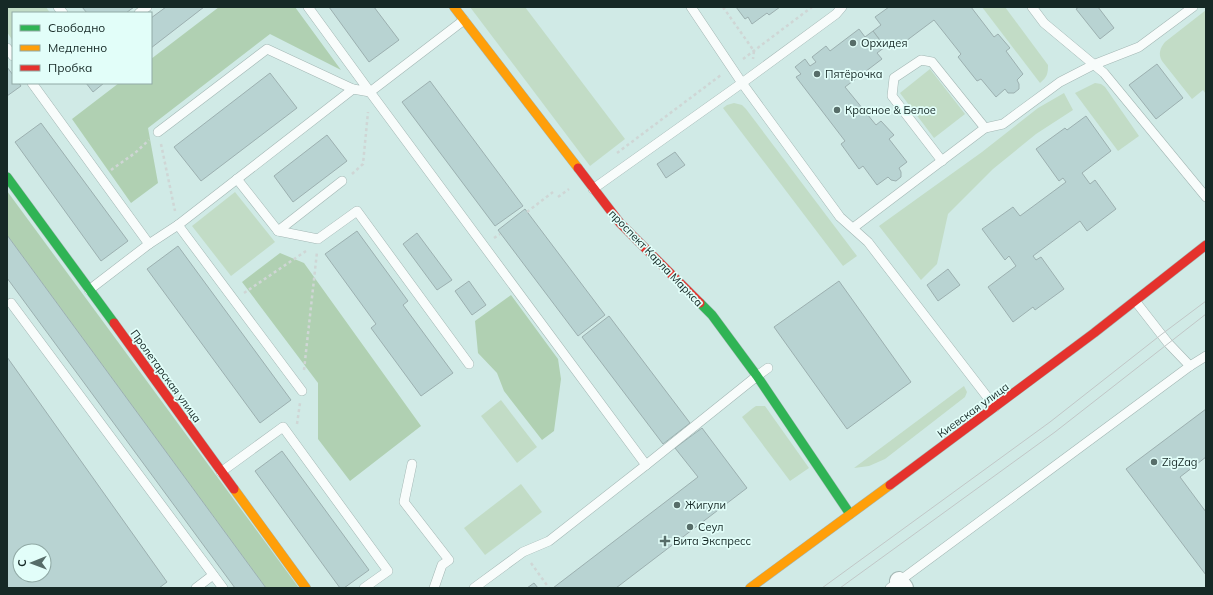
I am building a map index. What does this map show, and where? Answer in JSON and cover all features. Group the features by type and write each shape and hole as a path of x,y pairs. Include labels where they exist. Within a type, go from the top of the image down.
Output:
{"street":[{"name":"проспект Карла Маркса","path":"454,7 620,223 712,315 757,376 850,514"},
{"name":"Пролетарская улица","path":"7,177 306,588"},
{"name":"Киевская улица","path":"750,588 996,409 1136,302 1206,245"}],"lane":[{"path":"308,7 646,465"},
{"path":"691,7 742,83 840,216 868,242 996,409"},
{"path":"593,189 742,83 836,14 842,7"},
{"path":"1032,7 1044,23 1104,73 1206,197"},
{"path":"853,228 985,128 1003,124 1060,82 1093,65 1139,47 1193,7"},
{"path":"158,132 267,49 353,89 370,92 464,20"},
{"path":"942,161 892,96 894,78 920,60 932,62 985,128"},
{"path":"33,84 149,244"},
{"path":"89,290 149,244 178,225 353,89"},
{"path":"237,179 278,231 318,241 357,212 468,364"},
{"path":"278,231 342,181"},
{"path":"178,225 302,391"},
{"path":"1136,302 1168,343 1190,366"},
{"path":"11,303 223,588"},
{"path":"897,586 1190,366 1206,356"},
{"path":"474,588 523,552 548,541 768,368"},
{"path":"221,472 283,427 388,571 364,588"},
{"path":"412,464 404,502 449,560 442,566 434,588"},
{"path":"196,588 213,575"}],"path":[{"path":"723,7 754,51"},
{"path":"616,154 812,7"},
{"path":"342,181 363,164 370,92"},
{"path":"100,177 135,153 158,132"},
{"path":"158,132 178,225"},
{"path":"558,197 585,177"},
{"path":"527,212 554,192"},
{"path":"234,300 318,241"},
{"path":"294,442 302,391 318,241"},
{"path":"523,552 550,588"}],"green space":[{"path":"7,7 46,7 49,12 12,12 12,40 7,32"},
{"path":"219,7 295,7 341,70 270,34 148,128 158,183 131,203 72,119 118,84 152,84 152,58"},
{"path":"470,7 525,7 625,139 590,166"},
{"path":"982,7 1005,7 1048,65 1047,75 1040,83"},
{"path":"1206,10 1206,94 1203,90 1192,99 1162,61 1160,51 1165,42"},
{"path":"930,69 965,114 934,138 900,93"},
{"path":"1095,83 1101,84 1105,87 1139,136 1118,151 1075,93"},
{"path":"1064,93 1073,110 1036,134 993,169 948,214 937,264 921,280 879,226 982,152 1038,108"},
{"path":"734,103 742,105 746,109 857,256 843,266 723,108"},
{"path":"7,191 299,588 266,588 7,235"},
{"path":"235,192 275,242 231,276 192,226"},
{"path":"280,253 304,263 421,426 350,481 318,439 318,383 242,282"},
{"path":"511,295 558,359 561,379 554,431 542,440 504,391 497,373 478,353 475,321"},
{"path":"964,386 967,392 965,397 885,459 869,466 854,468"},
{"path":"501,400 537,447 517,463 481,416"},
{"path":"756,406 765,406 809,468 790,481 742,417"},
{"path":"521,484 542,512 485,555 464,528"}],"building":[{"path":"82,7 134,7 127,12 86,12"},
{"path":"166,7 204,7 152,47 152,17"},
{"path":"329,7 374,7 399,40 369,62"},
{"path":"736,7 780,7 769,15 767,13 752,24 748,17 745,19"},
{"path":"889,7 971,7 994,37 998,34 1010,48 1006,51 1023,74 1017,80 1019,89 1014,93 1008,93 1005,89 996,97 981,79 977,81 958,57 961,54 934,20 898,47 893,41 885,47 873,31 881,25 875,17"},
{"path":"1079,7 1098,7 1114,28 1100,39 1076,9"},
{"path":"859,29 865,37 873,31 885,47 877,53 882,59 845,87 876,125 881,121 894,135 889,139 907,162 899,168 901,177 896,181 891,180 888,177 877,185 863,166 859,169 841,144 845,141 796,77 801,74 795,67 805,59 810,66 816,62 812,57 826,46 830,51"},
{"path":"1157,64 1183,98 1156,119 1129,85"},
{"path":"7,67 12,74 12,84 20,84 21,86 7,96"},
{"path":"270,73 297,108 201,181 174,147"},
{"path":"430,81 523,206 495,226 402,102"},
{"path":"87,84 103,84 93,92"},
{"path":"1086,116 1111,151 1082,173 1090,184 1095,180 1116,209 1087,231 1080,221 1033,256 1036,260 1041,257 1064,289 1035,310 1033,307 1013,322 988,287 1016,266 1009,256 1005,260 982,229 1013,207 1020,216 1066,182 1063,178 1059,181 1036,149 1065,128 1067,130"},
{"path":"41,123 128,241 101,261 15,142"},
{"path":"327,135 347,161 293,202 274,176"},
{"path":"675,152 685,165 666,178 657,164"},
{"path":"525,209 605,315 578,336 498,230"},
{"path":"357,231 408,301 403,305 453,373 421,396 371,328 376,324 325,254"},
{"path":"417,233 452,280 437,290 403,244"},
{"path":"7,235 266,588 235,588 7,278"},
{"path":"178,246 291,400 260,423 147,269"},
{"path":"948,269 960,285 938,301 927,285"},
{"path":"469,281 486,305 472,315 455,291"},
{"path":"839,281 911,382 847,429 774,327"},
{"path":"609,316 690,423 663,444 582,337"},
{"path":"7,357 167,582 159,588 7,588"},
{"path":"1206,409 1206,457 1180,477 1206,512 1206,575 1126,469"},
{"path":"702,428 747,488 616,588 553,588 698,477 675,448"},
{"path":"282,451 369,570 344,588 340,588 255,471"},
{"path":"534,583 538,588 527,588"}],"tram line":[{"path":"822,588 1050,422 1206,301"},
{"path":"840,588 1055,432 1206,314"}],"traffic: fast":[{"path":"7,177 114,323"},
{"path":"700,303 712,315 757,376 850,514"}],"traffic: slow":[{"path":"454,7 578,168"},
{"path":"750,588 890,485"},
{"path":"234,489 306,588"}],"traffic: jam":[{"path":"578,168 620,223 700,303"},
{"path":"890,485 1094,333 1206,245"},
{"path":"114,323 234,489"}],"place":[{"name":"Орхидея","path":"853,43"},
{"name":"Пятёрочка","path":"817,74"},
{"name":"Красное & Белое","path":"837,110"},
{"name":"ZigZag","path":"1154,462"},
{"name":"Жигули","path":"677,505"},
{"name":"Сеул","path":"690,527"},
{"name":"Вита Экспресс","path":"665,541"}]}
